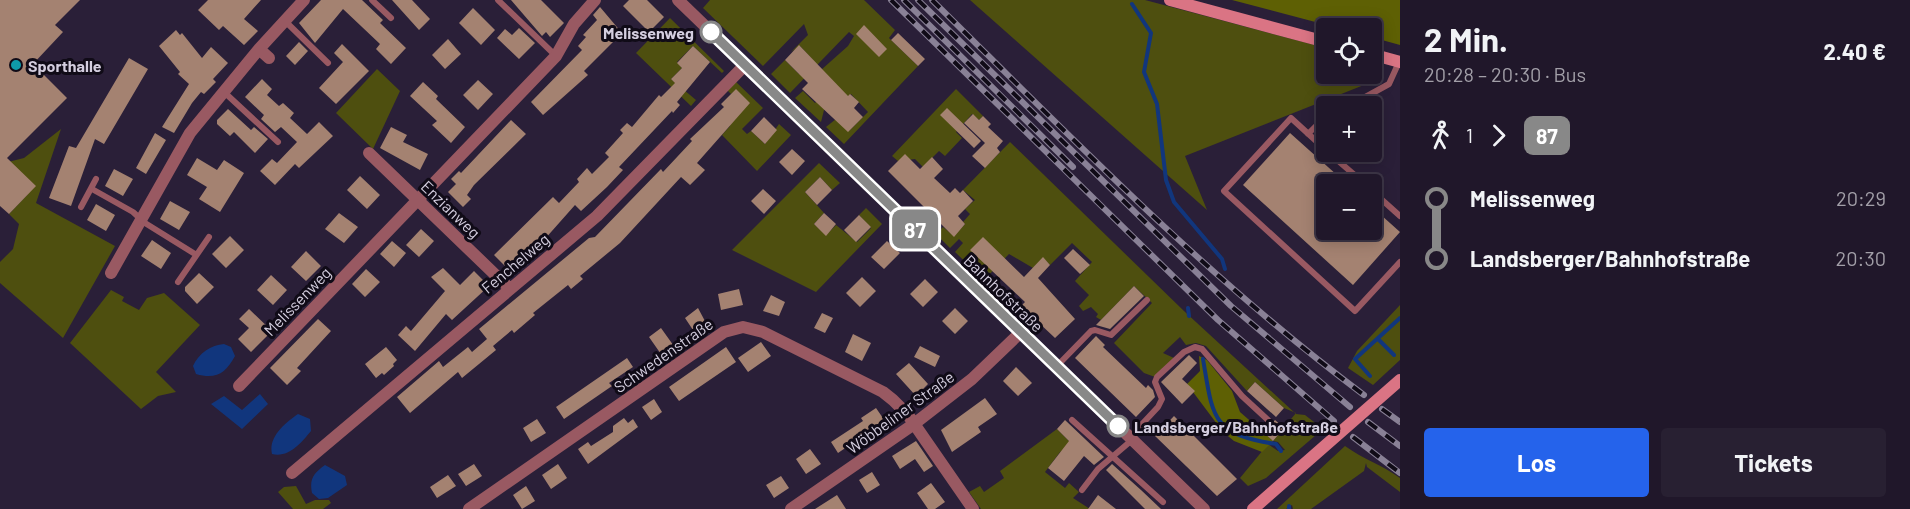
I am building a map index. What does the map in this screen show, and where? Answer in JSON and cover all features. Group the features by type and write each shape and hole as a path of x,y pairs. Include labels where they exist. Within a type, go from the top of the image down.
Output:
{"street":[{"name":"Melissenweg","path":"239,386 556,56 574,24 595,0"},
{"name":"Bahnhofstraße","path":"678,0 1204,509"},
{"path":"1170,0 1316,39"},
{"path":"111,273 190,133 299,2"},
{"path":"259,49 269,58"},
{"path":"1382,57 1400,62"},
{"name":"Fenchelweg","path":"292,473 597,216 745,65"},
{"name":"Enzianweg","path":"369,153 510,289"},
{"name":"Schwedenstraße","path":"469,509 733,328 754,328 883,392 908,415 973,509"},
{"name":"Wöbbeliner Straße","path":"791,509 914,424 972,379 1021,332"},
{"path":"1253,509 1400,380"}],"lane":[{"path":"372,0 391,18"},
{"path":"498,0 556,56"},
{"path":"284,21 328,63"},
{"path":"1367,96 1389,84 1400,62"},
{"path":"224,91 278,142"},
{"path":"1316,141 1291,118 1224,191 1355,311 1400,262"},
{"path":"1308,134 1316,126"},
{"path":"1340,162 1353,174"},
{"path":"81,207 96,179"},
{"path":"92,189 195,254"},
{"path":"1382,200 1400,216"},
{"path":"178,282 195,254 209,237"},
{"path":"1056,366 1091,332 1095,330 1111,335 1147,300"},
{"path":"1082,490 1098,469 1112,458 1158,407 1162,399 1155,382 1157,377 1184,352 1195,346 1202,349 1242,396 1268,420"},
{"path":"1072,420 1163,502"}],"shaded area":[{"path":"710,0 864,0 895,30 889,38 918,66 844,144 826,127 836,119 849,131 868,112 851,94 843,100 837,95 824,110 821,122 795,98 803,91 815,103 834,84 821,70 848,46 854,36 849,32 790,93 771,74 785,60 799,74 813,60 800,46 791,52 808,35 804,24 763,66 703,8"},
{"path":"970,0 1145,0 1316,45 1316,84 1366,84 1336,96 1316,96 1316,104 1185,156 1207,210"},
{"path":"1232,0 1400,0 1400,45 1382,40 1382,18 1316,18 1316,22"},
{"path":"670,18 724,71 722,73 693,46 677,62 682,68 671,79 696,100 691,106 636,53"},
{"path":"377,69 400,91 373,149 336,113"},
{"path":"735,81 763,108 742,129 747,134 751,131 765,144 779,124 791,135 757,171 722,135 730,126 736,90 731,94 727,90"},
{"path":"956,89 983,116 979,120 972,114 956,132 962,138 945,156 939,151 923,167 915,159 898,161 892,156"},
{"path":"61,129 36,203 115,246 63,338 0,283 0,262 13,249 19,224 9,214 28,194 0,164 24,158"},
{"path":"1010,142 1184,311 1294,412 1284,408 1255,382 1247,391 1206,346 1196,343 1186,345 1180,337 1163,353 1174,358 1155,377 1144,373 1114,343 1152,303 1134,286 1101,320 1096,317 1098,314 1091,307 1083,311 1079,306 1089,295 1075,281 1092,262 1072,243 1050,265 1043,258 1033,268 1009,254 984,280 955,252 963,243 959,239 950,248 936,234 943,227 954,236 965,224 963,222 970,214 965,209 975,200 963,190"},
{"path":"819,163 840,183 832,190 820,177 805,192 824,213 814,224 826,235 836,225 857,242 871,228 859,215 866,208 882,224 816,292 732,250"},
{"path":"111,290 124,297 122,301 139,310 147,298 164,293 200,325 156,372 176,392 158,396 141,409 70,343"},
{"path":"1400,305 1400,360 1373,385 1348,368 1357,351"},
{"path":"1199,356 1207,360 1232,391 1240,412 1273,441 1262,452 1234,441 1223,432 1187,384 1200,371"},
{"path":"1296,414 1305,415 1323,429 1266,478 1248,486 1240,478 1268,444 1278,451 1285,450 1278,442 1273,441"},
{"path":"1057,429 1076,448 1060,452 1045,472 1065,488 1069,483 1079,492 1073,498 1090,509 981,509 969,492 980,486 984,492 1004,478 1000,471"},
{"path":"1345,446 1400,478 1400,492 1367,467 1366,463 1364,471 1311,509 1293,509 1292,505 1286,509 1277,509"},
{"path":"296,486 306,504 315,500 329,500 331,503 323,509 293,509 278,492 284,487"}],"water":[{"path":"224,344 231,347 235,356 228,367 220,374 203,376 196,374 193,366 199,357 210,348"},
{"path":"260,394 268,404 242,429 211,404 224,396 242,410"},
{"path":"298,414 310,419 311,431 299,445 289,452 272,454 271,448 275,436"},
{"path":"325,465 345,476 347,485 328,498 319,499 312,493 311,484 315,474"}],"building":[{"path":"0,0 80,0 55,25 63,32 33,64 67,98 7,158 36,186 9,214 0,206"},
{"path":"208,0 261,0 244,19 258,31 244,45 223,26 219,30 198,10"},
{"path":"321,0 362,0 383,20 380,23 406,48 391,64 376,49 380,44 343,9 315,43 299,23"},
{"path":"392,0 412,0 430,19 419,30"},
{"path":"511,0 541,0 564,23 550,37 546,32 542,36"},
{"path":"629,0 647,0 664,17 649,32 623,6"},
{"path":"600,7 622,33 584,71 588,75 543,115 531,102 582,50 578,46 586,37 583,35 597,20 593,15"},
{"path":"473,8 495,30 481,45 459,23"},
{"path":"864,25 887,49 879,57 856,34"},
{"path":"519,28 535,43 519,59 497,38 505,29 512,35"},
{"path":"176,30 180,35 182,33 202,58 211,47 228,63 213,79 216,82 204,94 201,92 192,103 174,133 162,127 189,84 178,74 180,72 159,46"},
{"path":"898,33 925,59 918,66 891,40"},
{"path":"448,39 461,54 445,69 432,55"},
{"path":"299,42 308,51 295,65 286,56"},
{"path":"342,44 369,71 336,104 319,88 343,62 334,53"},
{"path":"799,45 848,96 850,94 859,102 854,108 863,117 848,132 802,89 808,83 785,60"},
{"path":"693,46 710,62 677,102 680,105 619,167 623,170 607,187 581,211 575,205 536,249 533,246 509,270 494,255 553,197 559,203 579,182 577,179 587,168 592,174 609,157 605,153 623,133 620,130 627,123 632,127 659,95 661,97 675,83 671,79 682,68 677,63"},
{"path":"129,58 148,69 104,144 95,139 71,206 49,198 69,146 76,148"},
{"path":"262,79 272,89 267,95 279,106 283,103 294,113 290,118 307,134 319,122 333,136 299,168 295,164 275,185 260,171 272,159 277,163 297,142 281,127 275,132 261,119 264,115 245,97"},
{"path":"478,80 493,94 478,110 463,95"},
{"path":"423,82 438,96 436,99 465,127 451,143 432,125 437,121 410,96"},
{"path":"736,89 750,103 697,163 705,170 690,185 681,177 620,243 580,276 583,279 571,289 568,285 533,313 535,315 514,333 512,330 493,346 496,350 462,378 458,372 410,413 397,397 439,361 443,367 468,347 472,352 487,339 479,329 589,238 595,237 661,169 663,172 692,141 690,139 724,107 721,104"},
{"path":"947,108 981,141 974,148 940,115"},
{"path":"228,109 251,130 254,127 268,139 255,153 234,132 230,136 217,124 217,120"},
{"path":"973,114 979,120 983,116 991,124 988,127 1003,141 997,148 1000,152 985,168 972,156 985,143 964,123"},
{"path":"764,117 777,130 765,144 751,131"},
{"path":"511,120 526,134 474,185 467,195 471,199 463,207 448,192 456,184 451,179 459,171 461,173"},
{"path":"391,127 407,135 403,142 428,154 420,170 380,148"},
{"path":"155,133 166,140 146,174 136,168"},
{"path":"1290,133 1316,156 1316,162 1322,162 1336,174 1316,174 1316,240 1382,240 1382,216 1400,232 1353,285 1243,185"},
{"path":"792,149 805,161 792,175 779,162"},
{"path":"905,154 920,169 932,157 943,169 934,178 950,193 955,188 960,193 963,190 973,201 958,216 965,224 954,237 888,171"},
{"path":"197,158 217,170 224,160 244,173 220,212 199,199 207,187 187,175"},
{"path":"114,169 133,179 123,196 105,186"},
{"path":"360,176 380,195 367,209 347,190"},
{"path":"820,177 832,190 817,205 805,192"},
{"path":"763,189 776,201 764,214 751,201"},
{"path":"170,201 190,212 179,230 160,219"},
{"path":"96,204 115,215 106,231 87,220"},
{"path":"339,213 358,227 344,243 325,229"},
{"path":"824,213 836,224 826,236 814,224"},
{"path":"859,215 871,227 856,242 844,230"},
{"path":"421,229 434,241 419,257 406,245"},
{"path":"230,236 244,250 226,268 212,254"},
{"path":"983,237 1024,277 1043,257 1050,265 1038,278 1075,319 1055,338 1021,306 1025,302 970,250"},
{"path":"152,240 171,253 161,269 141,256"},
{"path":"392,241 406,253 394,267 380,254"},
{"path":"887,241 900,253 884,269 871,257"},
{"path":"1073,249 1090,265 1080,274 1064,258"},
{"path":"306,251 321,266 306,281 291,267"},
{"path":"443,268 460,285 474,271 489,286 452,320 446,314 415,351 398,335 406,326 411,331 445,291 431,277"},
{"path":"366,269 380,282 365,297 352,284"},
{"path":"199,273 214,287 197,304 185,291 185,287"},
{"path":"271,275 287,290 273,305 257,290"},
{"path":"862,277 876,291 860,307 846,293"},
{"path":"925,279 938,292 923,307 910,294"},
{"path":"1134,286 1144,296 1110,329 1096,325"},
{"path":"739,289 743,305 721,310 718,294"},
{"path":"771,295 785,302 779,316 763,311"},
{"path":"698,308 706,323 693,330 685,318"},
{"path":"955,308 968,321 955,334 942,321"},
{"path":"249,309 272,331 251,352 238,339 249,328 239,319"},
{"path":"822,313 833,318 825,333 814,328"},
{"path":"318,319 331,331 297,368 301,371 287,385 270,368"},
{"path":"661,328 676,349 663,357 649,337"},
{"path":"853,334 871,343 862,361 845,352"},
{"path":"1096,336 1105,345 1103,347 1146,388 1148,385 1153,390 1155,397 1136,417 1075,358"},
{"path":"761,342 771,356 748,372 738,358"},
{"path":"920,346 940,356 935,367 914,357"},
{"path":"386,347 397,360 384,375 382,373 376,378 365,364"},
{"path":"726,347 736,362 679,401 669,387"},
{"path":"1189,355 1197,363 1182,379 1195,391 1182,404 1161,382"},
{"path":"627,358 633,367 609,383 612,386 564,419 556,407"},
{"path":"909,363 928,384 916,396 896,374"},
{"path":"1016,367 1032,383 1018,396 1003,381"},
{"path":"1255,382 1284,408 1276,417 1247,391"},
{"path":"985,398 997,414 978,427 981,432 952,452 941,430"},
{"path":"654,399 662,412 651,420 642,407"},
{"path":"876,408 885,421 838,453 831,442 863,421 861,418"},
{"path":"1174,416 1237,479 1217,496 1155,436"},
{"path":"624,418 628,423 633,419 638,427 588,464 578,449 588,442 591,446 613,432 613,426"},
{"path":"537,419 546,433 531,442 523,428"},
{"path":"1065,420 1104,457 1094,465 1084,456 1064,481 1048,468 1069,441 1057,429"},
{"path":"1275,420 1284,428 1273,441 1264,433"},
{"path":"916,441 933,466 924,472 915,459 900,469 892,456"},
{"path":"810,449 821,464 806,474 796,459"},
{"path":"474,464 482,476 466,486 458,474"},
{"path":"558,464 567,478 551,489 542,475"},
{"path":"1112,464 1161,509 1145,509 1106,470"},
{"path":"872,472 880,485 867,493 859,480"},
{"path":"448,475 456,486 437,498 430,487"},
{"path":"781,476 789,488 774,498 766,485"},
{"path":"931,483 945,502 935,509 928,509 917,493"},
{"path":"526,486 535,501 522,509 513,495"},
{"path":"837,495 846,509 815,509"},
{"path":"1098,495 1116,509 1088,509"}],"waterway":[{"path":"1132,4 1151,33 1144,72 1157,104 1166,180 1174,202 1222,259 1225,269"},
{"path":"1188,308 1189,316"},
{"path":"1370,376 1355,359 1400,318"},
{"path":"1378,339 1394,355"},
{"path":"1203,359 1209,396 1219,420 1239,435 1276,444 1281,451"}],"railway":[{"path":"891,0 1218,320 1334,421"},
{"path":"904,0 1073,167"},
{"path":"918,0 1231,306 1350,407"},
{"path":"932,0 1088,154 1195,255 1306,350 1364,395"},
{"path":"1382,409 1400,422"},
{"path":"1368,422 1400,446"},
{"path":"1353,437 1400,473"}],"bus line":[{"name":"87","path":"711,32 1118,426"}],"place":[{"name":"Melissenweg","path":"711,32"},
{"name":"Sporthalle","path":"16,65"},
{"name":"Landsberger/Bahnhofstraße","path":"1118,426"}]}
